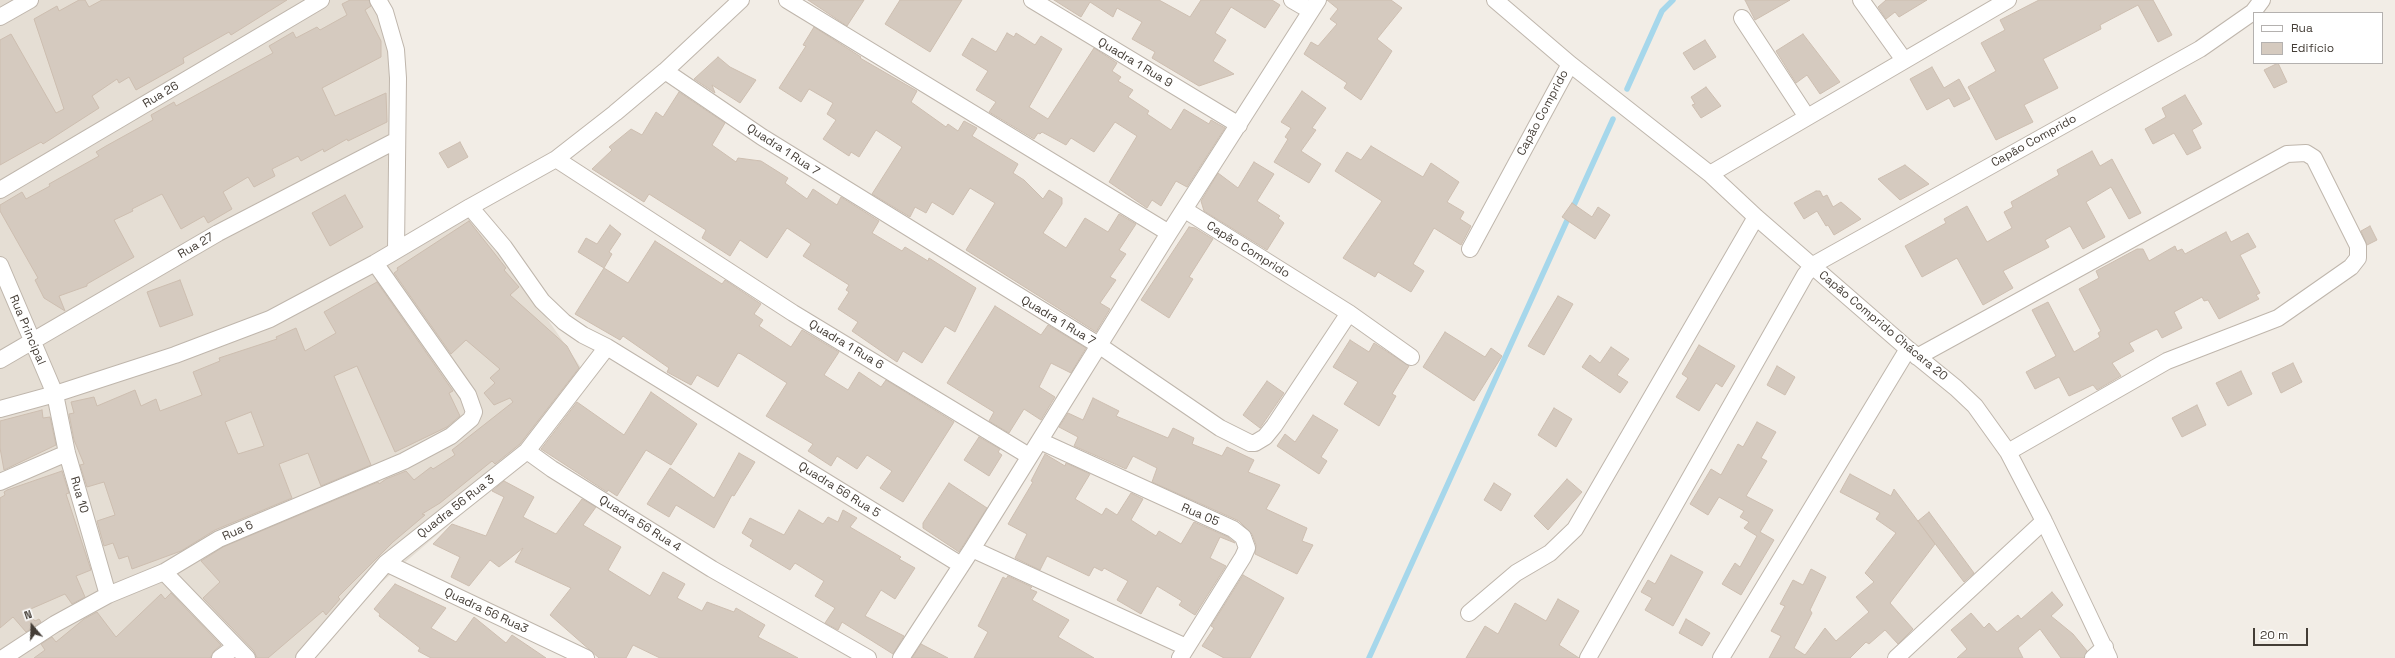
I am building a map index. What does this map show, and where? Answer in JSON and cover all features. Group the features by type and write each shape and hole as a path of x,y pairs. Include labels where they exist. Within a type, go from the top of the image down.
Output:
{"street":[{"path":"0,18 30,0"},
{"name":"Rua 26","path":"0,190 321,0"},
{"path":"378,0 385,12 396,50 396,250"},
{"path":"0,409 55,394 175,355 270,319 376,263 470,207 556,160 665,71 741,0"},
{"path":"787,0 1169,233 1315,6 1292,0"},
{"name":"Quadra 1 Rua 9","path":"1032,0 1239,126"},
{"name":"Capão Comprido","path":"1470,249 1570,64 1495,0"},
{"path":"1861,0 1904,60"},
{"path":"1710,174 2008,0"},
{"name":"Capão Comprido","path":"1813,266 2200,49 2257,6"},
{"path":"1742,18 1807,117"},
{"name":"Capão Comprido Chácara 20","path":"1570,64 1710,174 1756,217 1913,353 1956,388 1975,406 2008,452 2044,521 2107,653"},
{"name":"Quadra 1 Rua 7","path":"665,71 762,137 883,214 1100,346 1169,233"},
{"name":"Rua 27","path":"0,360 218,233 397,140"},
{"path":"1721,658 1913,353 2287,154 2306,153 2314,158 2358,246 2358,258 2351,267 2278,318 2167,361 2008,452"},
{"name":"Quadra 1 Rua 6","path":"556,160 793,313 1029,456"},
{"name":"Quadra 56 Rua 5","path":"470,207 504,247 542,302 583,335 607,347 961,565"},
{"name":"Capão Comprido","path":"1185,210 1349,313 1411,357"},
{"path":"1469,613 1512,577 1550,554 1575,529 1756,217"},
{"name":"Rua 6","path":"3,658 55,624 108,595 164,572 219,539 404,461 433,447 464,426 471,419 474,412 468,395 376,263"},
{"name":"Rua Principal","path":"0,265 55,394"},
{"path":"1588,658 1805,275 1813,266"},
{"path":"901,658 972,549 1029,456 1100,346 1220,428 1237,438 1255,443 1265,437 1274,426 1349,313"},
{"path":"528,451 607,347"},
{"name":"Rua 10","path":"55,394 67,453 108,595"},
{"name":"Rua 05","path":"1040,441 1233,529 1243,537 1246,545 1243,557 1183,652"},
{"name":"Quadra 56 Rua 3","path":"304,658 386,563 528,451"},
{"name":"Quadra 56 Rua 4","path":"528,451 558,473 712,570 868,658"},
{"path":"0,482 67,453"},
{"path":"1896,658 2044,521"},
{"path":"972,549 1183,652"},
{"name":"Quadra 56 Rua3","path":"386,563 586,658"},
{"path":"164,572 247,658"},
{"path":"220,658 235,647"},
{"path":"2092,658 2107,653"}],"shaded area":[{"path":"0,0 378,0 392,31 396,250 470,207 591,382 527,458 362,599 304,658 0,658"}],"building":[{"path":"79,0 85,0 89,7 102,0 287,0 231,35 229,32 183,58 184,63 136,90 129,77 119,83 117,79 92,96 99,108 43,144 41,142 0,165 0,40 11,34 56,113 64,109 34,19 57,6 59,11"},
{"path":"350,0 369,0 371,6 365,10 381,41 381,57 322,88 335,116 386,93 387,122 348,141 347,139 324,152 323,149 301,161 298,156 272,169 275,176 254,187 248,177 223,192 232,209 208,223 204,216 181,229 162,194 132,209 133,211 114,220 134,257 87,284 87,286 59,296 65,311 44,298 35,280 38,278 0,211 0,205 22,192 26,199 50,186 49,184 99,156 96,152 153,120 151,115 174,102 176,106 273,53 269,46 293,32 296,38 317,27 320,30 347,15 342,4"},
{"path":"808,0 864,0 847,26"},
{"path":"900,0 962,0 930,52 885,24"},
{"path":"1054,0 1159,0 1190,17 1201,0 1272,0 1280,5 1265,28 1231,7 1215,33 1226,40 1213,61 1234,74 1199,86 1152,58 1155,52 1132,39 1142,22 1117,8 1113,17 1090,2 1081,17"},
{"path":"1327,0 1391,0 1402,8 1377,39 1392,51 1361,100 1344,88 1347,83 1304,54 1311,42 1318,46 1337,24 1330,19 1338,9"},
{"path":"1745,0 1790,0 1755,20"},
{"path":"1886,0 1927,0 1899,17 1895,12 1886,19 1878,7"},
{"path":"2039,0 2153,0 2172,35 2158,42 2138,5 2100,25 2101,29 2043,59 2058,88 2024,105 2033,122 1996,140 1968,87 1996,71 1981,43 2005,30 2000,20"},
{"path":"814,27 861,57 860,58 917,91 911,102 946,127 948,124 958,131 964,121 977,128 972,136 1018,164 1013,173 1024,180 1043,199 1049,190 1062,198 1062,204 1043,233 1066,248 1085,218 1108,232 1119,214 1136,224 1119,250 1126,254 1110,277 1116,280 1100,303 1110,309 1096,332 966,250 995,203 970,188 953,215 932,202 926,213 915,207 910,217 872,194 902,147 876,130 859,157 851,152 849,156 823,139 836,120 827,114 833,103 809,89 801,102 779,88 806,46 803,45"},
{"path":"1007,33 1014,37 1016,33 1035,45 1041,36 1062,49 1029,107 1048,119 1094,48 1117,63 1112,71 1121,77 1118,81 1133,90 1128,97 1149,111 1147,114 1171,130 1184,109 1209,124 1211,120 1225,128 1187,187 1176,181 1161,206 1152,200 1147,208 1109,182 1137,136 1115,122 1094,152 1071,138 1066,145 1042,132 1040,134 1038,133 1034,139 989,112 996,102 976,90 988,71 962,55 972,38 996,52"},
{"path":"1803,34 1840,82 1820,94 1807,75 1796,83 1776,51"},
{"path":"1705,40 1716,57 1694,70 1683,53"},
{"path":"718,57 730,67 756,80 740,103 712,85 715,93 694,79"},
{"path":"2278,64 2287,82 2274,88 2264,70"},
{"path":"1932,67 1944,88 1959,79 1970,99 1954,107 1949,98 1927,110 1910,79"},
{"path":"1706,87 1721,106 1701,118 1692,105 1695,104 1691,97"},
{"path":"1302,91 1326,108 1312,128 1316,130 1301,151 1321,164 1309,183 1274,162 1288,139 1285,137 1291,128 1281,122"},
{"path":"679,92 725,123 712,145 736,162 738,158 761,161 788,178 785,183 807,199 813,189 837,205 841,197 879,221 872,233 902,251 905,247 928,261 929,258 976,288 955,332 945,326 922,363 903,351 897,362 852,331 858,322 838,309 849,292 846,290 849,285 803,256 811,244 787,228 767,258 740,240 730,256 702,238 706,230 649,194 644,202 592,169 612,150 609,147 631,129 642,135 656,112 663,117"},
{"path":"2185,95 2202,124 2192,130 2201,148 2187,155 2174,133 2153,144 2145,129 2166,117 2162,108"},
{"path":"460,142 468,157 448,168 439,153"},
{"path":"1371,146 1423,177 1431,163 1459,182 1447,202 1464,212 1460,219 1471,226 1461,245 1434,228 1413,264 1424,271 1411,292 1378,272 1375,277 1343,258 1382,201 1335,171 1347,152 1361,160"},
{"path":"2092,151 2100,166 2112,159 2141,213 2129,219 2111,187 2086,202 2105,237 2083,249 2070,226 2045,240 2049,247 2003,271 2013,288 1983,305 1957,258 1922,277 1905,246 1946,223 1944,219 1967,206 1987,242 2012,228 2004,212 2013,207 2011,202 2059,175 2057,170"},
{"path":"1254,162 1274,174 1257,201 1280,216 1278,218 1284,223 1267,250 1204,211 1201,201 1218,173 1238,188"},
{"path":"1905,165 1929,184 1900,200 1878,179"},
{"path":"1816,191 1820,191 1823,197 1827,195 1833,207 1841,202 1861,219 1834,235 1828,225 1826,226 1817,211 1804,219 1794,203"},
{"path":"345,195 363,227 330,246 312,213"},
{"path":"1572,203 1592,217 1598,207 1610,215 1595,239 1562,217"},
{"path":"469,221 506,268 504,270 519,287 510,295 567,346 579,368 520,444 495,464 492,461 440,503 422,514 425,515 393,542 338,597 340,599 326,615 323,611 268,658 257,658 254,651 203,598 220,582 201,561 223,547 378,482 379,484 386,479 406,471 414,480 431,467 433,469 455,455 452,450 513,402 510,398 494,405 484,393 495,383 490,378 500,369 466,340 451,354 394,273 398,270 397,268"},
{"path":"610,225 621,234 609,252 612,254 604,268 578,252 586,238 597,244"},
{"path":"2370,226 2377,240 2367,245 2361,231"},
{"path":"1189,227 1195,228 1213,239 1189,277 1193,279 1169,318 1141,300"},
{"path":"2226,232 2231,242 2248,233 2256,247 2240,255 2260,293 2256,295 2259,299 2219,319 2208,300 2204,301 2202,297 2174,312 2182,328 2162,338 2157,329 2129,343 2134,351 2112,363 2121,376 2097,390 2093,385 2069,396 2059,377 2035,389 2026,372 2056,356 2032,310 2048,302 2074,352 2100,337 2098,333 2101,331 2079,289 2099,278 2096,271 2137,249 2143,249 2149,261 2175,246 2177,251 2182,249 2185,254"},
{"path":"655,241 722,284 725,280 761,304 754,314 763,320 759,326 791,347 802,330 839,352 824,375 848,390 859,372 881,387 886,380 954,422 903,502 880,488 892,471 867,455 857,469 837,456 831,466 808,451 813,444 766,416 787,383 741,354 738,353 718,387 697,375 691,385 667,372 669,368 623,336 620,340 575,314 604,268 628,283"},
{"path":"180,280 193,315 160,327 147,292"},
{"path":"377,282 453,391 449,393 460,416 447,427 395,452 357,366 334,376 371,465 321,486 308,453 279,464 292,498 215,530 181,551 132,569 128,556 119,559 113,543 104,546 97,521 115,515 104,482 87,487 80,465 84,464 74,440 69,414 74,413 71,402 94,397 97,406 135,390 141,406 156,399 160,411 202,395 193,372 220,361 219,358 277,339 276,337 296,328 305,351 336,333 324,312","holes":["251,412 264,446 238,454 225,422"]},
{"path":"1558,296 1573,304 1544,355 1528,346"},
{"path":"995,306 1041,335 1048,325 1086,348 1071,373 1051,363 1039,387 1055,397 1041,420 1024,409 1009,433 989,421 994,412 947,383"},
{"path":"1445,332 1485,357 1491,348 1502,356 1474,401 1423,367"},
{"path":"1350,340 1369,352 1374,343 1409,366 1392,394 1396,396 1379,426 1344,404 1358,382 1333,367"},
{"path":"1699,345 1735,366 1722,387 1716,383 1699,411 1676,397 1688,378 1682,374"},
{"path":"1611,347 1629,359 1617,375 1628,382 1620,393 1582,367 1590,355 1600,363"},
{"path":"2293,363 2302,382 2281,393 2272,373"},
{"path":"1777,366 1795,377 1785,395 1767,385"},
{"path":"2241,371 2252,394 2228,406 2216,383"},
{"path":"1267,381 1284,393 1260,428 1243,415"},
{"path":"651,392 697,424 671,465 646,450 617,496 608,490 607,492 541,449 577,402 624,435"},
{"path":"1093,398 1119,411 1116,416 1168,438 1173,428 1194,438 1192,444 1222,456 1227,447 1254,460 1248,472 1280,485 1266,509 1307,528 1302,541 1313,545 1297,574 1255,554 1256,545 1252,534 1239,521 1152,482 1157,468 1133,456 1126,469 1074,446 1078,437 1059,427 1068,413 1083,420"},
{"path":"2197,405 2206,425 2182,437 2172,418"},
{"path":"1554,408 1572,419 1556,447 1538,435"},
{"path":"42,410 43,418 50,417 56,445 4,470 0,448 0,421"},
{"path":"1313,415 1338,430 1321,457 1327,461 1319,474 1277,446 1285,434 1295,442"},
{"path":"1757,422 1776,432 1761,458 1767,461 1746,496 1773,510 1760,532 1774,540 1741,595 1722,584 1735,563 1740,567 1757,536 1744,528 1749,522 1740,517 1744,511 1719,497 1708,515 1690,504 1711,469 1721,475 1738,444 1743,447"},
{"path":"979,437 1000,449 998,452 1002,455 989,476 964,460"},
{"path":"739,453 755,462 734,496 732,495 714,528 676,505 669,517 647,504 670,468 714,498"},
{"path":"1045,454 1065,466 1066,463 1090,474 1075,499 1102,515 1106,508 1117,515 1131,493 1143,499 1131,520 1156,536 1159,531 1181,544 1194,522 1228,537 1235,543 1220,537 1210,558 1226,566 1195,615 1179,605 1182,601 1157,586 1141,614 1117,600 1128,581 1104,568 1102,571 1094,567 1089,576 1047,556 1040,570 1015,558 1027,534 1008,524 1033,482 1031,481"},
{"path":"62,471 69,493 66,494 91,570 76,576 85,597 72,604 65,594 26,611 35,621 39,619 41,622 26,632 13,617 0,628 0,498 5,495 4,492 7,490"},
{"path":"1850,474 1891,496 1894,489 1935,544 1890,603 1913,629 1898,644 1885,630 1869,644 1866,642 1850,658 1769,658 1781,636 1771,631 1785,606 1780,604 1793,580 1803,585 1811,569 1826,577 1810,610 1812,613 1794,648 1805,655 1825,628 1836,641 1869,612 1856,597 1874,582 1865,573 1896,533 1876,519 1880,513 1840,492"},
{"path":"1567,479 1582,492 1548,530 1534,516"},
{"path":"504,481 534,497 523,517 556,534 582,499 596,507 583,525 621,547 608,570 650,596 663,572 685,584 677,598 702,611 707,602 734,612 736,608 765,625 758,637 798,658 660,658 633,645 626,658 599,658 550,615 571,588 515,562 523,548 499,567 490,560 469,586 451,577 460,557 433,544 452,524 486,536 504,497 492,491"},
{"path":"949,483 987,508 959,552 923,528 923,523"},
{"path":"1494,483 1511,494 1501,511 1484,500"},
{"path":"799,510 823,524 828,517 838,522 843,510 857,518 850,527 901,557 899,559 915,568 895,599 881,590 865,616 904,636 893,654 842,622 838,630 825,623 835,608 815,596 824,581 795,563 790,570 750,546 753,540 742,533 750,518 784,535"},
{"path":"1929,512 1974,573 1964,582 1918,521"},
{"path":"1671,555 1703,572 1673,626 1645,610 1652,598 1641,592 1648,580 1655,584"},
{"path":"1243,575 1284,598 1250,658 1224,658 1202,646 1214,628 1211,626"},
{"path":"1008,576 1032,587 1030,589 1037,592 1032,600 1069,620 1058,637 1094,658 974,658 988,632 978,626 1003,577 1006,579"},
{"path":"395,584 446,608 431,628 456,642 474,617 506,643 512,635 546,658 431,658 418,651 420,648 379,616 380,614 374,609"},
{"path":"2052,592 2063,605 2051,616 2073,634 2087,651 2084,658 2061,658 2040,629 2018,648 2023,658 1957,658 1967,649 1951,630 1971,613 1984,628 1989,623 1997,632 2018,615 2021,619"},
{"path":"171,593 221,645 214,651 210,658 34,658 45,650 41,644 52,637 56,642 84,619 97,612 116,637 161,594 165,599"},
{"path":"1558,599 1579,611 1559,645 1579,658 1466,658 1485,626 1498,634 1515,603 1546,621"},
{"path":"1686,619 1710,633 1702,646 1679,633"},
{"path":"921,644 948,658 912,658"}],"waterway":[{"path":"1627,89 1662,11 1673,0"},
{"path":"1369,658 1613,119"}]}
